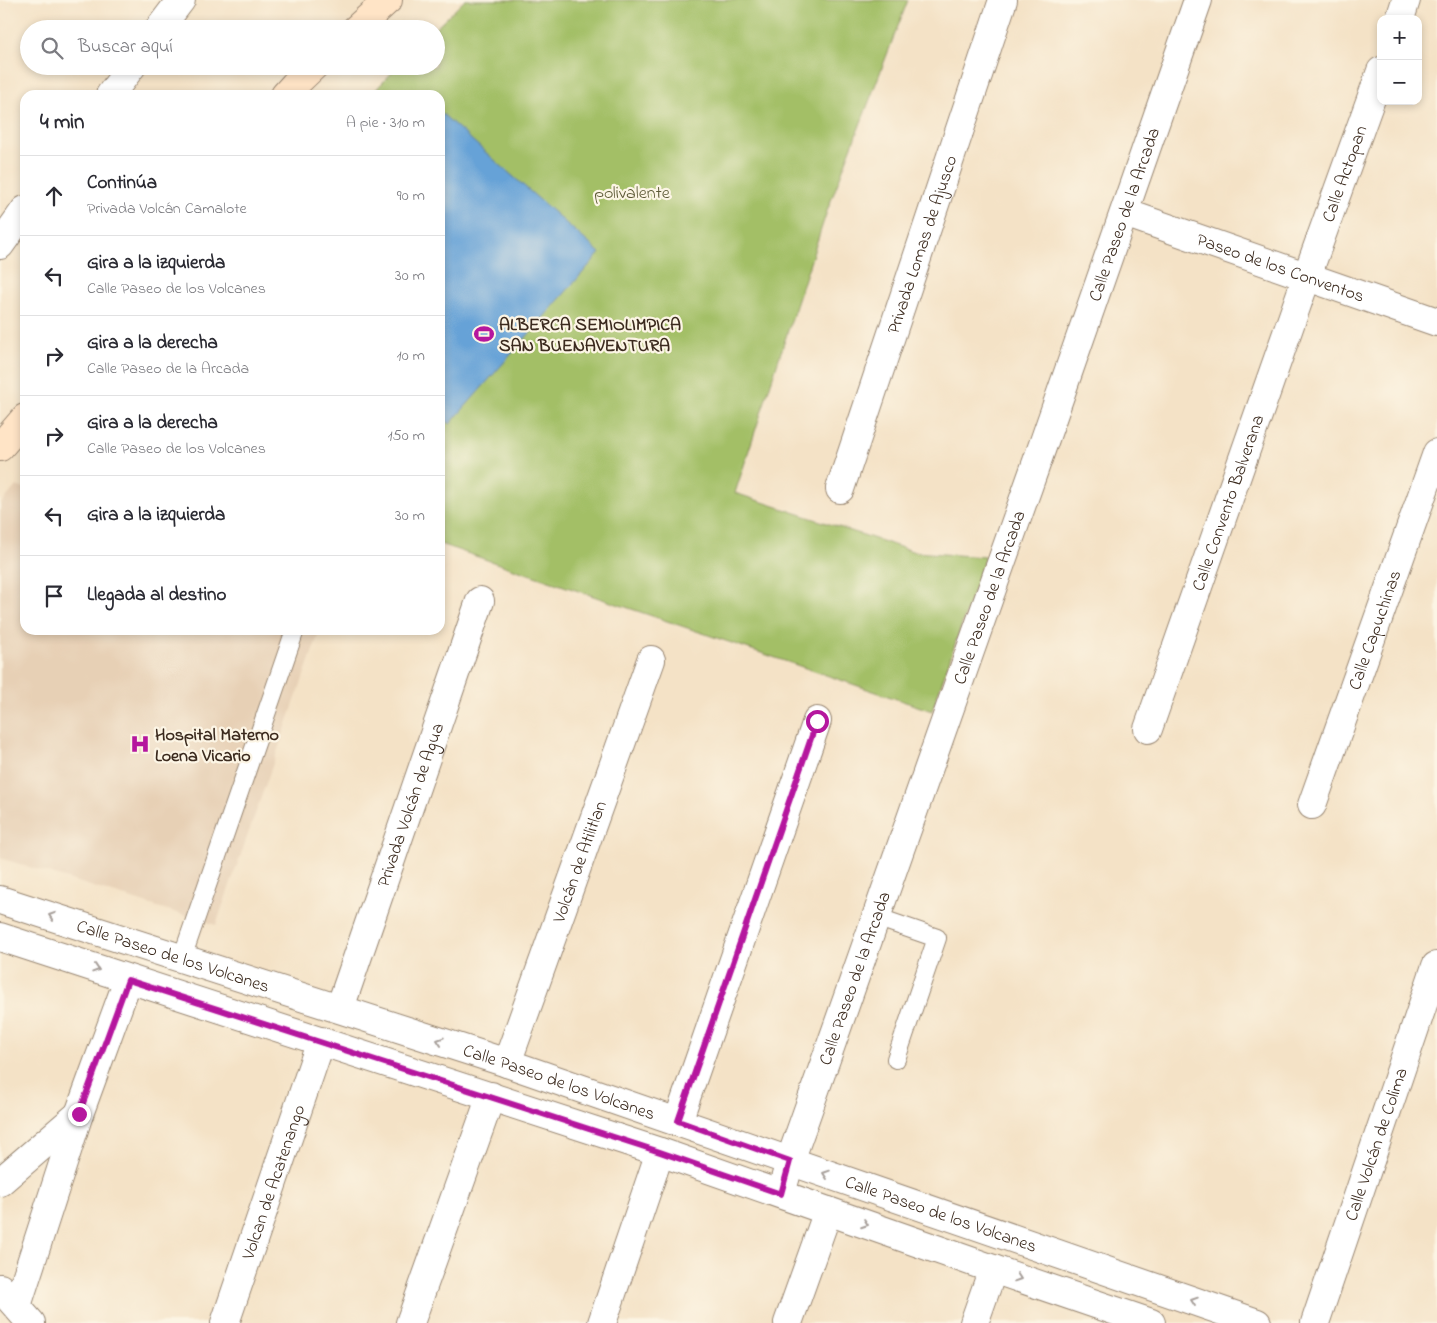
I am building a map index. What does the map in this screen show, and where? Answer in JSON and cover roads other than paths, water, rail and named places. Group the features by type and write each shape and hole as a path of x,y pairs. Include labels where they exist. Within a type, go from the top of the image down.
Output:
{"main road":[{"path":"366,20 388,0"},
{"path":"290,90 305,75"},
{"path":"0,447 20,424"}],"street":[{"path":"166,20 181,0"},
{"name":"Privada Lomas de Ajusco","path":"840,489 1003,0"},
{"name":"Calle Paseo de la Arcada","path":"781,1194 790,1161 1125,213 1198,0"},
{"path":"1401,15 1406,0"},
{"path":"114,90 125,75"},
{"name":"Calle Actopan","path":"1307,276 1377,82"},
{"name":"Paseo de los Conventos","path":"1125,213 1437,322"},
{"name":"Calle Convento Balverana","path":"1148,729 1307,276"},
{"name":"Calle Capuchinas","path":"1312,805 1437,453"},
{"name":"Privada Volcán de Agua","path":"340,1008 480,602"},
{"name":"Volcán de Atilitlan","path":"507,1063 651,660"},
{"path":"678,1121 817,721"},
{"name":"Calle Paseo de los Volcanes","path":"0,900 507,1063 1257,1323"},
{"name":"Calle Paseo de los Volcanes","path":"0,937 660,1152 1151,1323"},
{"name":"Calle Volcán de Colima","path":"1315,1323 1436,966"},
{"path":"16,1306 79,1114 128,980"},
{"name":"Volcan de Acatenango","path":"225,1323 321,1041"},
{"path":"410,1323 491,1096"},
{"path":"0,1182 79,1114"},
{"path":"602,1323 660,1152"},
{"path":"788,1323 828,1210"},
{"path":"974,1323 993,1269"}],"lane":[{"path":"182,958 293,635"},
{"path":"876,916 937,938 896,1059"}],"water":[{"name":"ALBERCA SEMIOLIMPICA SAN BUENAVENTURA","path":"445,116 600,253 450,424 445,420"}],"place":[{"name":"ALBERCA SEMIOLIMPICA SAN BUENAVENTURA","path":"484,334"},
{"name":"Hospital Materno Loena Vicario","path":"140,744"}],"park label":[{"name":"polivalente","path":"632,192"}]}
